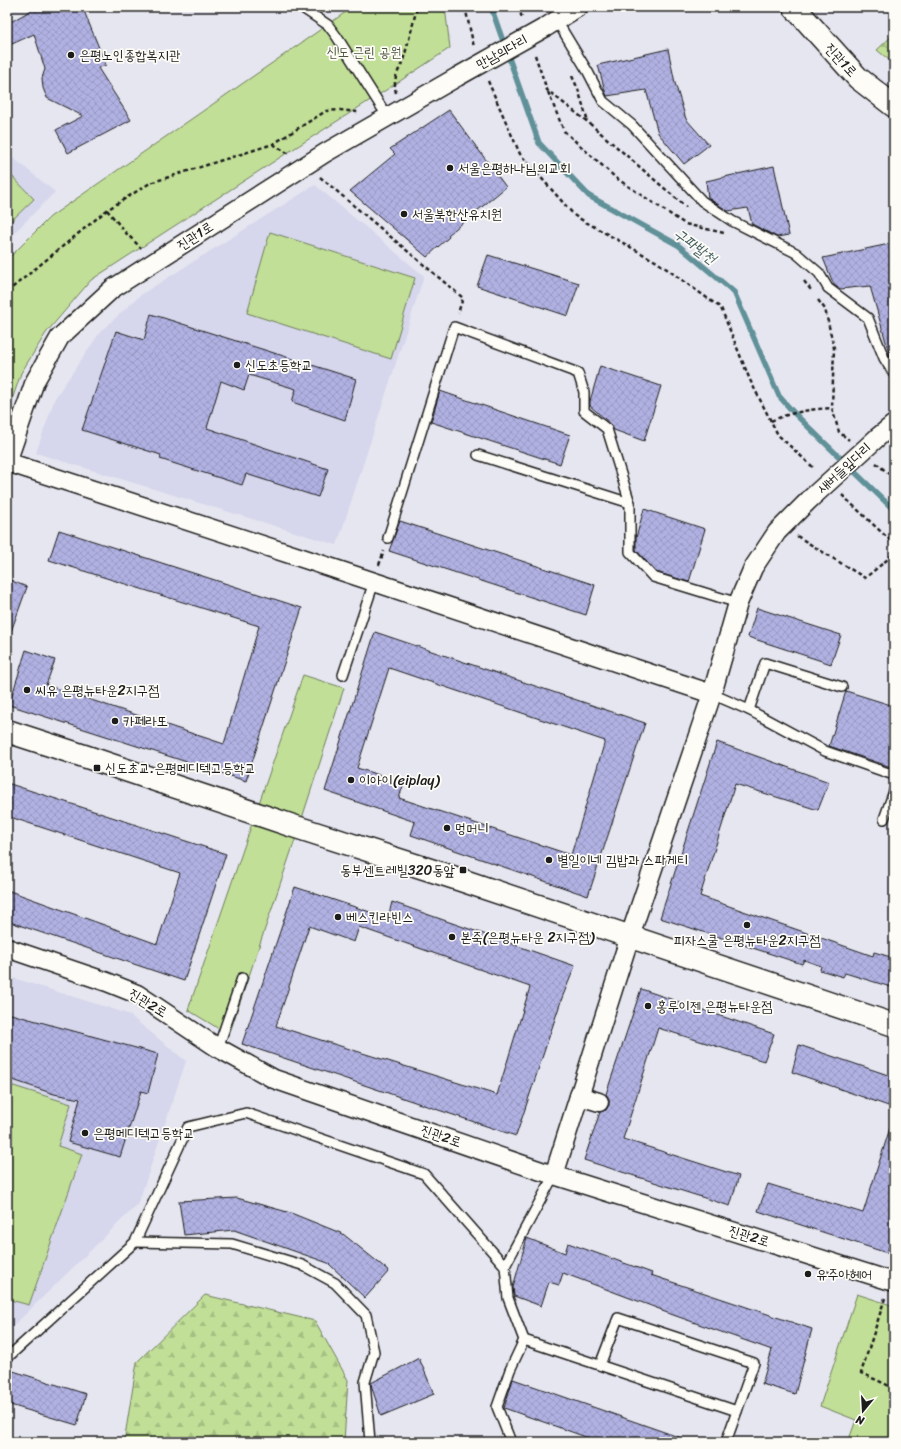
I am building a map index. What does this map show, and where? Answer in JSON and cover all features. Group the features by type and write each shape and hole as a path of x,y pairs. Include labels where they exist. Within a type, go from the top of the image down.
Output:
{"street":[{"path":"552,24 578,7"},
{"name":"진관1로","path":"794,7 858,78 894,106"},
{"name":"만남의다리","path":"457,78 552,24"},
{"name":"진관1로","path":"7,462 35,381 60,337 112,289 325,152 457,78"},
{"name":"새버들잎다리","path":"554,1175 630,936 712,694 738,603 753,568 777,532 810,499 894,424"},
{"path":"7,462 376,575 712,694"},
{"path":"7,731 87,756 293,826 630,936 894,1025"},
{"name":"진관2로","path":"7,948 107,982 137,994 218,1048 274,1079 554,1175 890,1287"},
{"path":"579,1096 599,1102"}],"lane":[{"path":"301,7 328,25 387,116"},
{"path":"552,24 588,72 603,101 632,125 702,201 732,221 796,253 819,273 828,288 868,318 884,358 894,374"},
{"path":"388,538 454,327 578,373 584,392 584,411 607,429 630,503 630,552 653,577 738,603"},
{"path":"478,455 630,503"},
{"path":"342,675 376,575"},
{"path":"750,710 764,663 842,687"},
{"path":"712,694 750,710 825,751 894,775"},
{"path":"884,819 894,791"},
{"path":"218,1048 242,978"},
{"path":"7,1358 135,1242 188,1128 246,1114 424,1174 505,1266"},
{"path":"511,1442 497,1407 510,1370 524,1340 508,1298 505,1266 554,1175"},
{"path":"135,1242 232,1244 302,1265 335,1283 366,1315 374,1352 365,1382 370,1442"},
{"path":"600,1365 618,1318 754,1363 726,1442"},
{"path":"524,1340 737,1411"}],"path":[{"path":"396,95 394,85 395,76 404,59 417,7"},
{"path":"465,7 475,50"},
{"path":"518,7 523,21"},
{"path":"533,49 564,131 616,178 685,224 727,233 720,228"},
{"path":"570,70 578,89 588,123"},
{"path":"487,78 520,154 575,216 657,262 721,308 750,380 778,435 819,473"},
{"path":"548,90 687,208"},
{"path":"7,292 107,210 150,183 273,144 326,111 340,110 359,112"},
{"path":"273,144 293,157"},
{"path":"314,172 463,298 454,327"},
{"path":"107,210 144,254"},
{"path":"803,280 812,291"},
{"path":"816,297 825,309 834,348 832,408 839,432 851,442"},
{"path":"771,421 794,413 814,409 832,408"},
{"path":"876,462 894,478"},
{"path":"842,495 894,544"},
{"path":"791,533 865,578 894,554"},
{"path":"376,575 388,538"},
{"path":"890,1287 861,1372 894,1388"}],"shaded area":[{"path":"7,153 55,192 7,240"},
{"name":"신도초등학교","path":"315,185 424,276 337,545 36,453 55,398 101,331 142,294"},
{"name":"은평메디텍고등학교","path":"7,976 128,1014 186,1061 138,1204 7,1332"}],"green space":[{"name":"신도 근린 공원","path":"353,7 445,7 450,48 91,280 46,333 21,373 7,415 7,260 50,217"},
{"path":"894,34 894,64 877,50"},
{"path":"7,171 34,199 9,223 7,221"},
{"path":"270,232 415,278 391,359 247,313"},
{"path":"303,675 344,688 294,843 229,1035 188,1010"},
{"path":"7,1084 71,1104 58,1146 82,1154 29,1305 7,1299"},
{"path":"857,1294 891,1305 894,1297 894,1442 848,1442 856,1420 820,1406"},
{"path":"205,1295 315,1321 348,1380 344,1442 124,1442 137,1362"}],"building":[{"name":"은평노인종합복지관","path":"37,7 63,7 64,10 84,11 106,65 98,68 131,120 68,153 56,130 83,116 47,98 43,88 42,78 45,69 34,34 12,44 7,32 7,24"},
{"path":"668,49 675,83 686,119 709,145 684,164 658,133 646,90 607,96 598,65"},
{"path":"449,110 506,187 448,235 449,237 427,257 350,191 395,154 390,149"},
{"path":"774,166 789,235 777,237 752,224 748,208 728,211 708,198 706,181"},
{"path":"894,243 894,356 890,356 870,286 840,289 834,285 823,258"},
{"path":"488,255 579,283 568,316 477,286"},
{"path":"151,314 356,379 345,420 292,402 296,389 249,375 244,390 221,381 207,428 328,469 318,497 246,474 242,485 160,459 161,455 82,430 116,331 144,340"},
{"path":"600,366 661,386 644,441 614,430 611,424 590,406 590,401"},
{"path":"440,391 570,435 560,464 431,422"},
{"path":"644,509 705,529 689,582 656,572 636,550 636,538"},
{"path":"400,521 595,585 586,615 389,551"},
{"path":"59,530 302,608 246,781 9,705 26,650 55,660 46,685 224,744 259,626 49,560"},
{"path":"7,579 27,587 9,637 7,637"},
{"path":"757,608 841,635 831,664 748,637"},
{"path":"375,632 645,723 588,896 411,835 415,822 325,791","holes":["389,668 605,741 571,855 399,798 404,783 357,768"]},
{"path":"846,691 894,706 894,768 829,746"},
{"path":"717,742 829,782 818,810 735,784 700,896 873,956 874,952 894,958 894,988 845,973 843,977 820,970 821,966 804,960 802,964 660,918"},
{"path":"7,783 226,854 184,981 7,921 7,890 157,944 180,873 7,816"},
{"path":"295,887 388,918 392,902 575,966 562,998 516,1136 242,1044","holes":["309,926 354,942 359,927 530,987 497,1095 276,1026"]},
{"path":"641,989 774,1034 764,1061 658,1028 623,1139 739,1176 730,1206 584,1160 600,1112 606,1110 609,1105 609,1099 606,1094"},
{"path":"7,1013 158,1054 148,1093 141,1091 120,1157 68,1142 80,1099 54,1094 7,1078"},
{"path":"799,1045 894,1077 894,1108 792,1072"},
{"path":"890,1128 894,1129 894,1232 887,1253 758,1211 768,1184 863,1213"},
{"path":"237,1198 291,1213 343,1234 389,1271 365,1298 328,1263 234,1230 184,1235 179,1201"},
{"path":"527,1238 565,1253 568,1243 652,1273 651,1275 812,1329 795,1394 762,1384 772,1350 662,1311 563,1273 559,1285 549,1282 541,1306 514,1296 513,1287"},
{"path":"419,1358 434,1394 381,1416 371,1383"},
{"path":"10,1370 86,1394 77,1425 7,1404 7,1379"},
{"path":"513,1379 687,1440 686,1442 600,1442 504,1408"}],"waterway":[{"name":"구파발천","path":"491,7 539,143 589,196 678,245 734,292 779,396 794,413 894,510"}],"place":[{"name":"은평노인종합복지관","path":"71,55"},
{"name":"서울은평하나님의교회","path":"450,168"},
{"name":"서울북한산유치원","path":"404,214"},
{"name":"신도초등학교","path":"237,365"},
{"name":"씨유 은평뉴타운2지구점","path":"27,690"},
{"name":"카페라또","path":"115,721"},
{"name":"신도초교.은평메디텍고등학교","path":"97,768"},
{"name":"이아이(eiplay)","path":"351,780"},
{"name":"멍머니","path":"447,828"},
{"name":"별일이네 김밥과 스파게티","path":"549,860"},
{"name":"동부센트레빌320동앞","path":"463,870"},
{"name":"베스킨라빈스","path":"338,917"},
{"name":"피자스쿨 은평뉴타운2지구점","path":"747,925"},
{"name":"본죽(은평뉴타운 2지구점)","path":"452,937"},
{"name":"홍루이젠 은평뉴타운점","path":"648,1006"},
{"name":"은평메디텍고등학교","path":"85,1133"},
{"name":"유주아헤어","path":"808,1274"}]}
